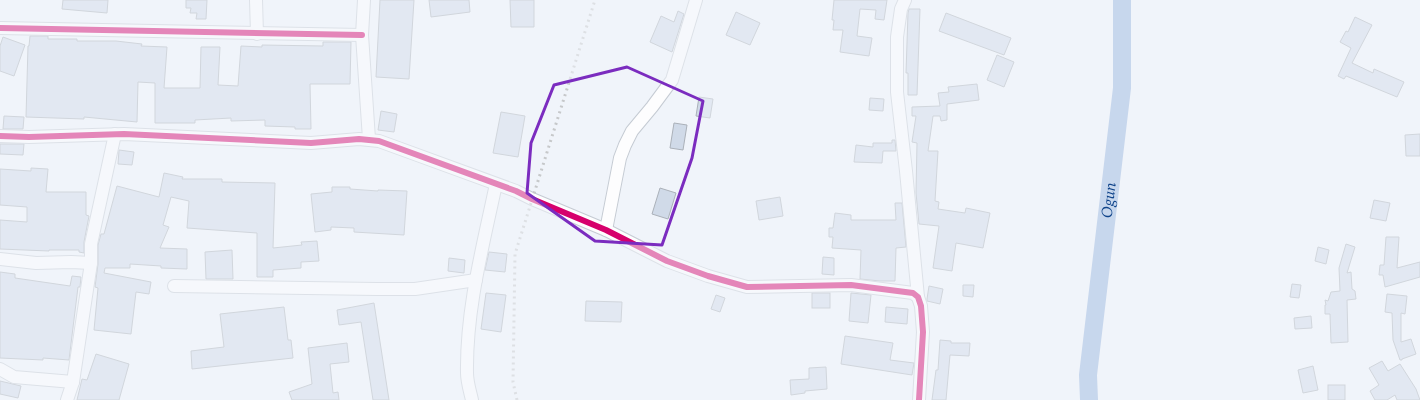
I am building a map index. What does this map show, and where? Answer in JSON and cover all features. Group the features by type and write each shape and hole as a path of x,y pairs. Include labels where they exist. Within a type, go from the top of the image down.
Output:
{"street":[{"path":"256,0 257,34"},
{"path":"364,0 362,35 369,139"},
{"path":"606,230 620,158 625,145 632,131 672,80 696,0"},
{"path":"905,0 901,9 897,37 897,92 918,298 921,306 923,332 919,400"},
{"path":"0,28 362,35"},
{"path":"0,136 29,137 115,134 311,143 369,139 394,146 496,184 606,230 667,262 747,287 851,285 913,293 918,298"},
{"path":"68,400 73,382 92,263 91,244 115,134"},
{"path":"472,400 467,375 468,341 476,280 496,184"},
{"path":"0,259 36,263 92,263"},
{"path":"174,286 408,289 476,280"},
{"path":"0,369 14,377 73,382"}],"highlighted area":[{"path":"627,67 703,101 692,158 662,245 595,241 527,193 531,143 554,85"}],"building":[{"path":"63,0 108,0 107,13 62,9"},
{"path":"186,0 207,0 206,19 196,19 197,13 190,13 191,8 186,8"},
{"path":"380,0 414,0 409,79 376,77"},
{"path":"429,0 469,0 470,12 431,17"},
{"path":"510,0 534,0 534,27 511,27"},
{"path":"834,0 887,0 884,20 875,19 876,10 860,9 857,36 872,38 869,56 840,52 843,30 833,30 834,20 832,20"},
{"path":"909,9 920,9 917,95 908,95 908,73 906,73"},
{"path":"678,11 684,14 672,52 650,42 661,16 674,22"},
{"path":"736,12 760,23 750,45 726,35"},
{"path":"946,13 1011,38 1004,55 939,31"},
{"path":"1355,17 1372,25 1352,63 1373,73 1374,69 1404,82 1397,97 1346,76 1344,79 1338,76 1351,48 1340,42 1346,31 1348,32"},
{"path":"30,36 48,36 48,39 77,39 77,41 116,41 142,44 141,46 167,47 164,88 200,88 201,47 220,47 218,85 238,86 241,46 323,46 323,42 351,42 350,84 310,84 311,129 265,126 265,120 231,121 231,118 195,120 195,123 155,123 155,83 138,82 137,122 84,117 84,119 26,117 28,46"},
{"path":"3,37 25,45 14,76 0,71 0,46"},
{"path":"997,55 1014,62 1004,87 987,80"},
{"path":"977,84 979,100 947,104 947,120 941,121 940,116 933,116 928,151 938,151 935,201 939,202 938,209 965,213 966,208 990,213 983,248 956,243 952,271 933,268 939,226 919,224 916,193 917,143 912,142 916,116 912,116 912,107 940,106 938,93 949,92 948,87"},
{"path":"699,97 713,99 710,118 696,116"},
{"path":"870,98 884,99 883,111 869,110"},
{"path":"381,111 397,114 394,132 378,130"},
{"path":"501,112 525,116 518,157 493,153"},
{"path":"4,116 24,117 23,129 3,129"},
{"path":"674,123 687,125 683,150 670,148"},
{"path":"1420,134 1420,156 1406,156 1405,135"},
{"path":"892,140 895,140 896,151 883,151 882,163 854,162 856,145 873,147 873,143 892,143"},
{"path":"0,144 24,144 23,155 0,154"},
{"path":"119,150 134,152 132,165 118,164"},
{"path":"31,168 48,169 46,192 86,192 86,215 89,216 84,242 84,253 79,252 79,250 49,251 0,249 0,220 27,222 27,207 0,205 0,169 31,171"},
{"path":"164,173 183,177 182,179 222,179 222,182 275,183 273,248 302,245 301,242 317,241 319,261 301,262 301,268 273,270 273,277 257,277 257,233 187,228 189,201 171,197 163,225 169,227 160,248 187,249 187,269 161,268 161,266 130,264 130,268 105,268 104,273 151,282 149,294 136,292 131,334 94,330 98,288 95,287 98,264 98,245 101,234 104,234 117,186 159,197"},
{"path":"332,187 350,187 350,189 378,191 407,191 404,235 354,232 354,228 331,227 331,230 315,232 311,194 332,192"},
{"path":"660,188 676,193 668,219 652,214"},
{"path":"780,197 783,216 759,220 756,201"},
{"path":"1374,200 1390,203 1386,221 1370,218"},
{"path":"895,203 902,203 906,247 896,248 895,281 860,279 861,250 832,248 833,237 829,237 829,228 833,228 835,213 851,215 851,220 896,220"},
{"path":"1386,237 1399,237 1397,268 1420,262 1420,277 1385,287 1383,275 1379,275 1380,265 1384,265"},
{"path":"1346,244 1355,247 1347,273 1351,272 1352,289 1355,291 1356,299 1347,300 1348,342 1331,343 1330,314 1325,314 1325,300 1328,301 1331,292 1340,291 1339,268"},
{"path":"1318,247 1329,250 1326,264 1315,261"},
{"path":"232,250 233,279 206,279 205,252"},
{"path":"489,252 507,254 505,272 485,270"},
{"path":"823,257 834,258 834,275 822,274"},
{"path":"449,258 465,260 464,273 448,271"},
{"path":"0,272 15,274 15,278 70,286 72,276 81,277 80,287 78,287 69,360 43,358 43,360 0,358"},
{"path":"1292,284 1301,285 1299,298 1290,297"},
{"path":"963,285 974,285 973,297 963,296"},
{"path":"929,286 943,289 940,304 927,301"},
{"path":"486,293 506,295 501,332 481,329"},
{"path":"812,293 830,293 830,308 812,308"},
{"path":"851,293 871,295 868,323 849,321"},
{"path":"1387,294 1407,296 1405,314 1401,313 1401,342 1411,339 1416,354 1402,360 1400,360 1393,340 1392,313 1385,312"},
{"path":"716,295 725,298 720,312 711,309"},
{"path":"586,301 622,302 621,322 585,321"},
{"path":"374,303 389,400 373,400 361,322 339,325 337,310"},
{"path":"284,307 288,340 291,340 293,358 192,369 191,351 224,347 220,314"},
{"path":"886,307 908,309 907,324 885,322"},
{"path":"1311,316 1312,328 1295,329 1294,318"},
{"path":"845,336 893,343 890,360 914,363 912,375 841,364"},
{"path":"940,340 951,341 951,343 970,343 969,356 950,355 946,400 932,400 936,370 938,370"},
{"path":"347,343 349,362 330,364 333,393 338,392 339,400 292,400 289,392 312,384 308,348"},
{"path":"96,354 129,364 119,400 77,400 82,379 87,380"},
{"path":"1382,361 1388,371 1400,364 1416,389 1420,400 1397,400 1395,395 1387,400 1375,400 1370,391 1379,385 1369,368"},
{"path":"1313,366 1318,390 1303,393 1298,370"},
{"path":"826,367 827,389 805,391 805,393 791,395 790,380 809,379 809,368"},
{"path":"0,381 21,386 18,398 0,394"},
{"path":"1328,385 1345,385 1345,400 1328,400"}],"waterway":[{"name":"Ogun","path":"1089,400 1088,375 1122,88 1122,0"}],"railway":[{"path":"517,400 513,382 515,254 595,0"}],"cycle path":[{"path":"0,28 362,35"},
{"path":"0,136 29,137 124,134 311,143 359,139 379,141 516,191 606,230 667,261 708,276 747,287 851,285 913,293 918,297 921,306 923,332 919,400"}]}
